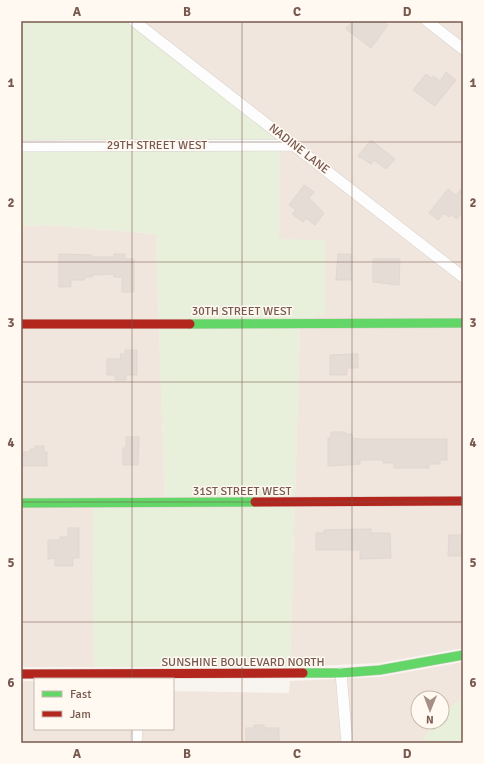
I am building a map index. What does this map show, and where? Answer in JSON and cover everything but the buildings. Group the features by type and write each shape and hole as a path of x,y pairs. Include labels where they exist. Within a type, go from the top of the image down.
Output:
{"street":[{"name":"NADINE LANE","path":"134,21 463,277"},
{"path":"427,21 463,49"},
{"name":"29TH STREET WEST","path":"21,146 293,145"},
{"name":"30TH STREET WEST","path":"21,324 463,323"},
{"name":"31ST STREET WEST","path":"21,503 463,501"},
{"name":"SUNSHINE BOULEVARD NORTH","path":"21,674 139,677 341,673 380,670 463,655"},
{"path":"341,673 347,743"},
{"path":"136,743 137,730"}],"shaded area":[{"path":"128,21 463,21 463,648 379,663 290,667 300,322 325,240 279,240 280,135"},
{"path":"46,225 156,234 165,507 93,506 94,667 21,667 21,226"},
{"path":"463,662 463,697 450,708 450,690 410,690 410,730 429,730 421,743 21,743 21,681 34,681 34,730 174,730 174,691 289,693 290,681 380,677"}],"green space":[{"path":"21,21 128,21 280,135 279,239 325,240 326,314 300,322 290,667 94,667 93,506 165,507 156,234 46,225 21,226"},
{"path":"463,697 463,743 421,743 429,730 450,730 450,708"}],"traffic: fast":[{"path":"190,324 463,323"},
{"path":"21,503 255,502"},
{"path":"303,673 341,673 380,670 463,655"}],"traffic: jam":[{"path":"21,324 190,324"},
{"path":"255,502 463,501"},
{"path":"21,674 303,673"}]}
